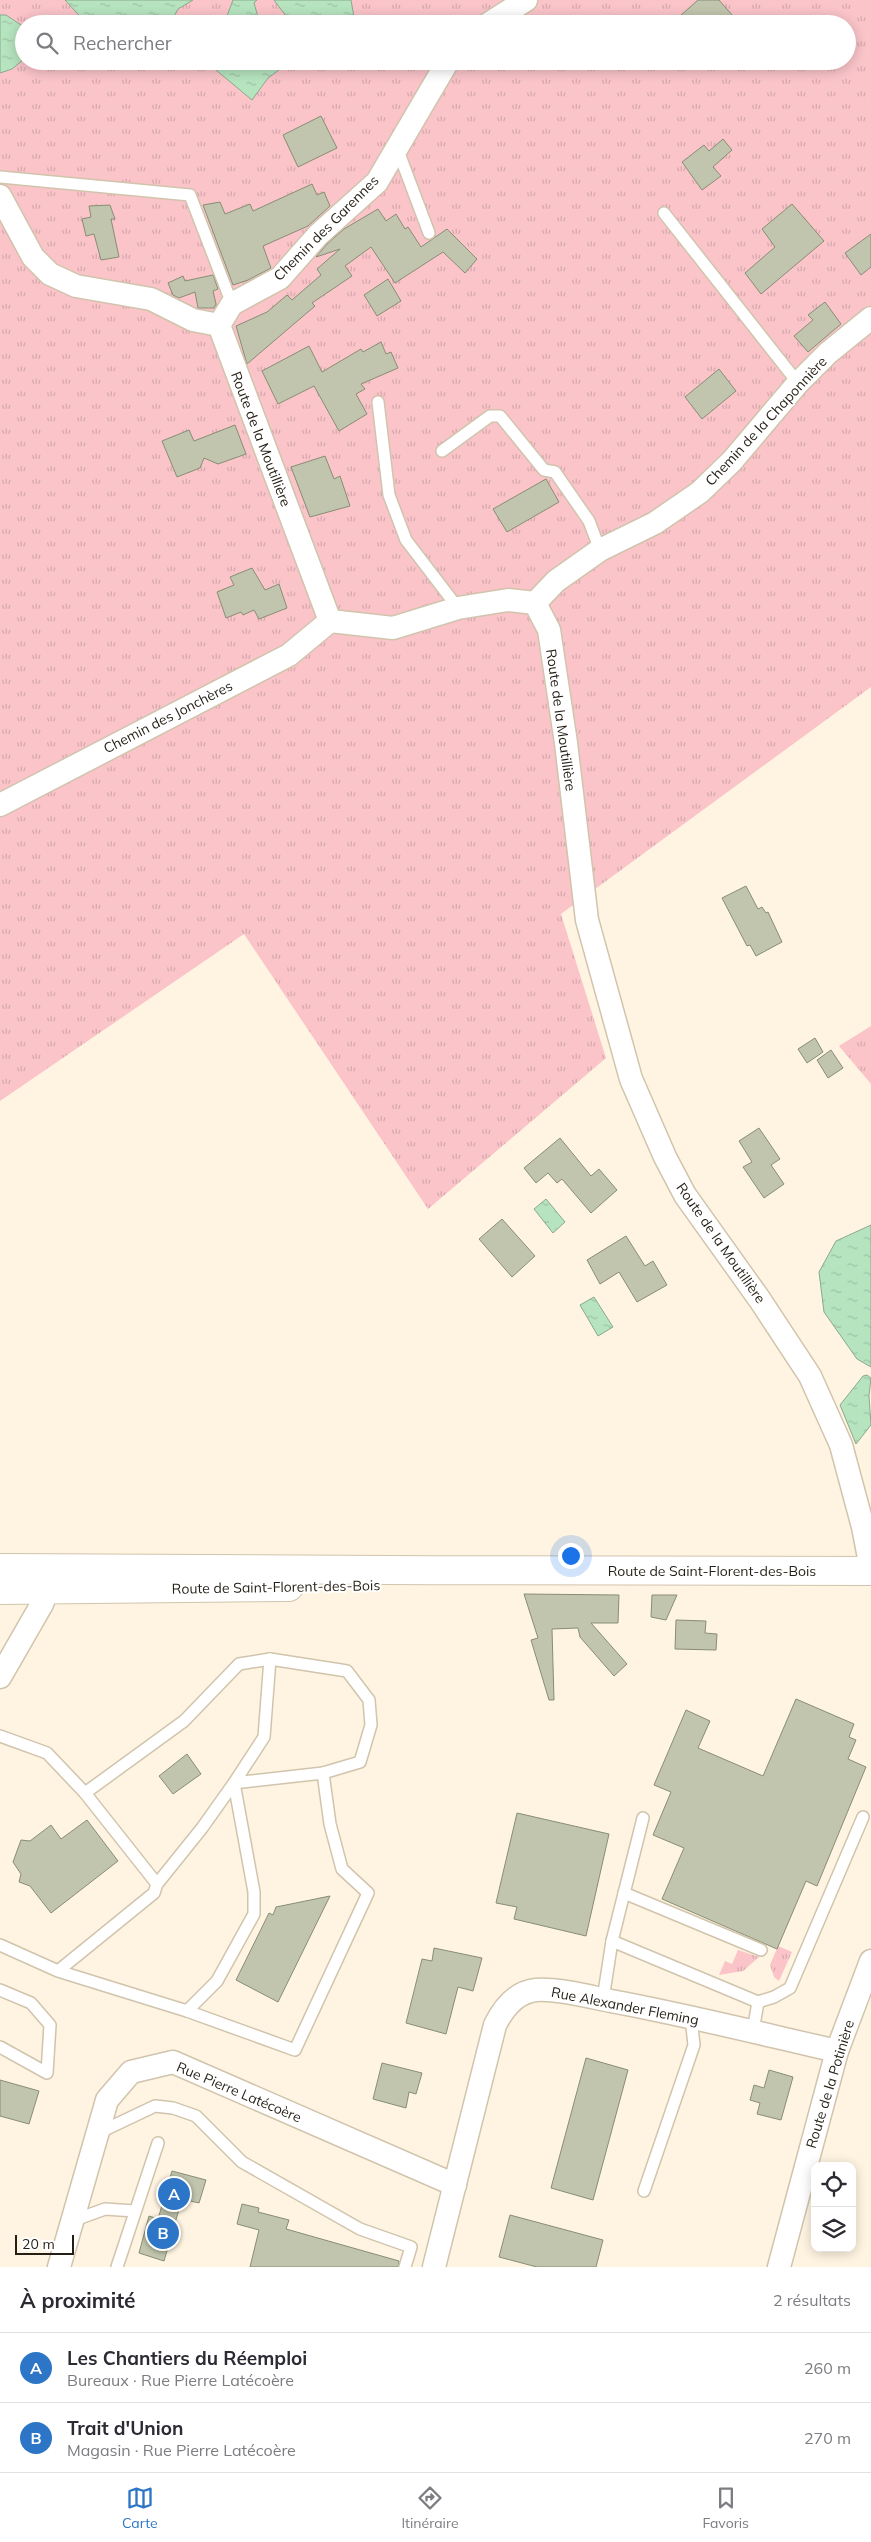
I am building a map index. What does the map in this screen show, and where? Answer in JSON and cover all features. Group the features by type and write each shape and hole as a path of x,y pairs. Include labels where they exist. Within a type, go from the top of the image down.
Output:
{"main road":[{"name":"Route de Saint-Florent-des-Bois","path":"0,1568 420,1568 552,1572 871,1570"},
{"name":"Route de Saint-Florent-des-Bois","path":"0,1590 36,1584 390,1584 552,1572"}],"street":[{"path":"502,15 526,0"},
{"name":"Chemin des Garennes","path":"219,325 232,304 280,278 318,235 376,182 443,70"},
{"path":"0,196 33,257 50,274 76,286 151,299 193,320 219,325"},
{"name":"Chemin de la Chaponnière","path":"534,603 556,581 600,550 655,523 700,492 732,461 798,383 871,318"},
{"name":"Route de la Moutillière","path":"219,325 330,622"},
{"path":"330,622 393,628 458,608 508,600 534,603"},
{"name":"Route de la Moutillière","path":"534,603 548,630 566,744 587,920 631,1079 665,1157 685,1195 760,1300 810,1376 840,1445 863,1527 871,1570"},
{"name":"Chemin des Jonchères","path":"0,804 289,655 330,622"},
{"path":"0,1579 36,1584 164,1580 235,1569"},
{"path":"0,1677 36,1584"},
{"name":"Route de la Potinière","path":"779,2267 837,2050 871,1962"},
{"name":"Rue Alexander Fleming","path":"434,2267 495,2025 503,2009 519,1996 536,1990 603,1999 837,2050"},
{"name":"Rue Pierre Latécoère","path":"59,2267 108,2100 131,2072 173,2062 455,2185"}],"lane":[{"path":"396,148 429,233"},
{"path":"0,177 190,195 232,304"},
{"path":"664,212 798,383"},
{"path":"378,402 389,495 406,540 458,608"},
{"path":"442,451 490,416 500,416 544,470 555,472 589,521 600,550"},
{"path":"58,1971 154,1892 157,1884 202,1828 234,1783 264,1737 270,1659"},
{"path":"85,1793 184,1721 239,1664 270,1659 347,1671 369,1700 371,1725 360,1762 323,1773 234,1783"},
{"path":"0,1736 47,1753 85,1793 157,1884"},
{"path":"0,1945 58,1971 187,2011 295,2050 368,1893 342,1869 330,1824 323,1773"},
{"path":"187,2011 217,1981 254,1914 254,1892 234,1783"},
{"path":"612,1941 758,2002 774,1998 790,1988 863,1817"},
{"path":"603,1999 612,1941 643,1818"},
{"path":"624,1893 761,1950"},
{"path":"0,1990 31,2003 50,2025 47,2073 0,2047"},
{"path":"753,2032 758,2002"},
{"path":"644,2191 694,2045 691,2018"},
{"path":"98,2133 155,2106 173,2108 196,2116 242,2162 360,2229 411,2247 405,2267"},
{"path":"117,2267 158,2143"},
{"path":"72,2220 105,2209 135,2211"}],"green space":[{"path":"0,0 871,0 871,687 561,914 606,1058 428,1209 244,934 0,1101"},
{"path":"871,1026 871,1084 839,1046"},
{"path":"778,1946 792,1952 779,1981 774,1977 770,1965"},
{"path":"738,1950 759,1957 743,1971 719,1975 725,1961 732,1964"}],"water":[{"path":"65,0 193,0 178,9 175,15 79,15"},
{"path":"233,0 257,0 254,3 257,15 227,15"},
{"path":"274,0 351,0 354,15 285,15"},
{"path":"0,15 6,15 15,21 15,66 0,73"},
{"path":"216,70 279,70 268,78 252,100"},
{"path":"546,1199 565,1222 553,1233 534,1209"},
{"path":"871,1225 871,1367 857,1359 824,1312 819,1272 836,1241"},
{"path":"594,1297 613,1327 598,1336 580,1305"},
{"path":"867,1375 871,1378 869,1396 871,1425 856,1444 840,1405 863,1376"}],"building":[{"path":"698,0 719,0 732,15 681,15"},
{"path":"321,116 337,148 298,167 283,135"},
{"path":"723,139 732,150 713,167 721,176 702,190 682,162 704,145 709,151"},
{"path":"312,184 317,195 324,192 330,206 308,226 263,246 271,268 248,280 233,285 203,205 220,202 225,214 250,204 253,211"},
{"path":"792,204 824,241 761,294 745,273 775,247 762,229"},
{"path":"110,205 115,219 111,219 119,257 101,260 94,234 86,236 82,219 91,217 89,206"},
{"path":"378,209 386,221 396,214 405,229 408,227 421,247 447,229 477,259 465,273 443,252 395,283 371,247 345,266 352,276 312,303 315,306 247,364 236,326 267,312 287,295 292,300 321,275 317,269 340,249 316,257 327,244 344,229"},
{"path":"871,234 871,267 861,275 845,253"},
{"path":"213,275 218,289 213,291 216,304 214,308 198,308 195,292 179,298 173,295 168,283 183,276 185,281"},
{"path":"388,279 401,301 377,316 364,295"},
{"path":"825,302 841,324 808,352 794,336 813,320 808,315"},
{"path":"381,342 386,354 391,352 398,368 361,384 365,389 356,394 367,414 339,431 314,386 278,404 262,371 309,346 322,372 361,349 363,352"},
{"path":"719,369 736,391 702,419 685,397"},
{"path":"235,425 246,454 218,464 204,458 200,468 177,477 162,441 189,430 194,441"},
{"path":"325,456 334,479 340,476 350,506 310,517 291,467"},
{"path":"546,479 559,502 507,532 493,509"},
{"path":"252,568 265,590 279,584 287,608 259,619 254,610 243,615 241,612 226,618 217,592 234,585 230,577"},
{"path":"746,886 758,909 762,907 766,913 768,912 782,942 756,956 750,945 747,946 722,898"},
{"path":"815,1038 823,1052 807,1063 798,1049"},
{"path":"831,1050 843,1068 828,1078 817,1060"},
{"path":"759,1128 780,1159 771,1165 784,1184 764,1198 743,1167 752,1162 739,1141"},
{"path":"560,1138 591,1176 599,1169 617,1190 591,1213 562,1179 557,1183 548,1173 536,1183 524,1168"},
{"path":"502,1219 535,1256 512,1277 479,1239"},
{"path":"626,1236 645,1266 653,1261 667,1285 637,1302 619,1272 600,1284 587,1260"},
{"path":"524,1594 619,1595 618,1623 591,1623 627,1664 614,1676 580,1637 578,1628 552,1629 554,1700 549,1700 531,1640 538,1638"},
{"path":"652,1595 677,1595 666,1620 651,1617"},
{"path":"676,1620 706,1621 705,1633 717,1634 716,1650 675,1649"},
{"path":"796,1699 854,1724 849,1737 856,1740 848,1759 866,1767 817,1886 806,1881 777,1949 662,1899 684,1848 653,1835 671,1792 654,1785 686,1710 710,1721 698,1748 763,1776"},
{"path":"187,1754 201,1774 173,1794 159,1776"},
{"path":"517,1813 609,1834 586,1936 514,1919 517,1907 496,1903"},
{"path":"87,1820 118,1861 51,1913 30,1886 19,1882 21,1874 13,1862 21,1840 30,1841 51,1825 61,1839"},
{"path":"330,1896 278,2002 236,1980 269,1913 273,1915 276,1907"},
{"path":"434,1948 482,1958 473,1991 458,1987 446,2034 406,2023 422,1959 432,1961"},
{"path":"586,2058 628,2070 593,2200 551,2188"},
{"path":"382,2063 422,2073 416,2094 409,2092 406,2108 373,2099"},
{"path":"769,2070 793,2077 781,2120 757,2114 760,2103 750,2100 754,2085 764,2088"},
{"path":"0,2080 39,2091 29,2124 0,2116"},
{"path":"172,2171 206,2180 199,2203 182,2199 164,2261 139,2253 149,2216 158,2219"},
{"path":"242,2204 259,2208 258,2212 289,2220 286,2229 399,2261 398,2267 250,2267 259,2230 237,2224"},
{"path":"510,2215 603,2240 596,2267 537,2267 499,2257"}],"place":[{"name":"Les Chantiers du Réemploi","path":"174,2194"},
{"name":"Trait d'Union","path":"163,2233"}]}
